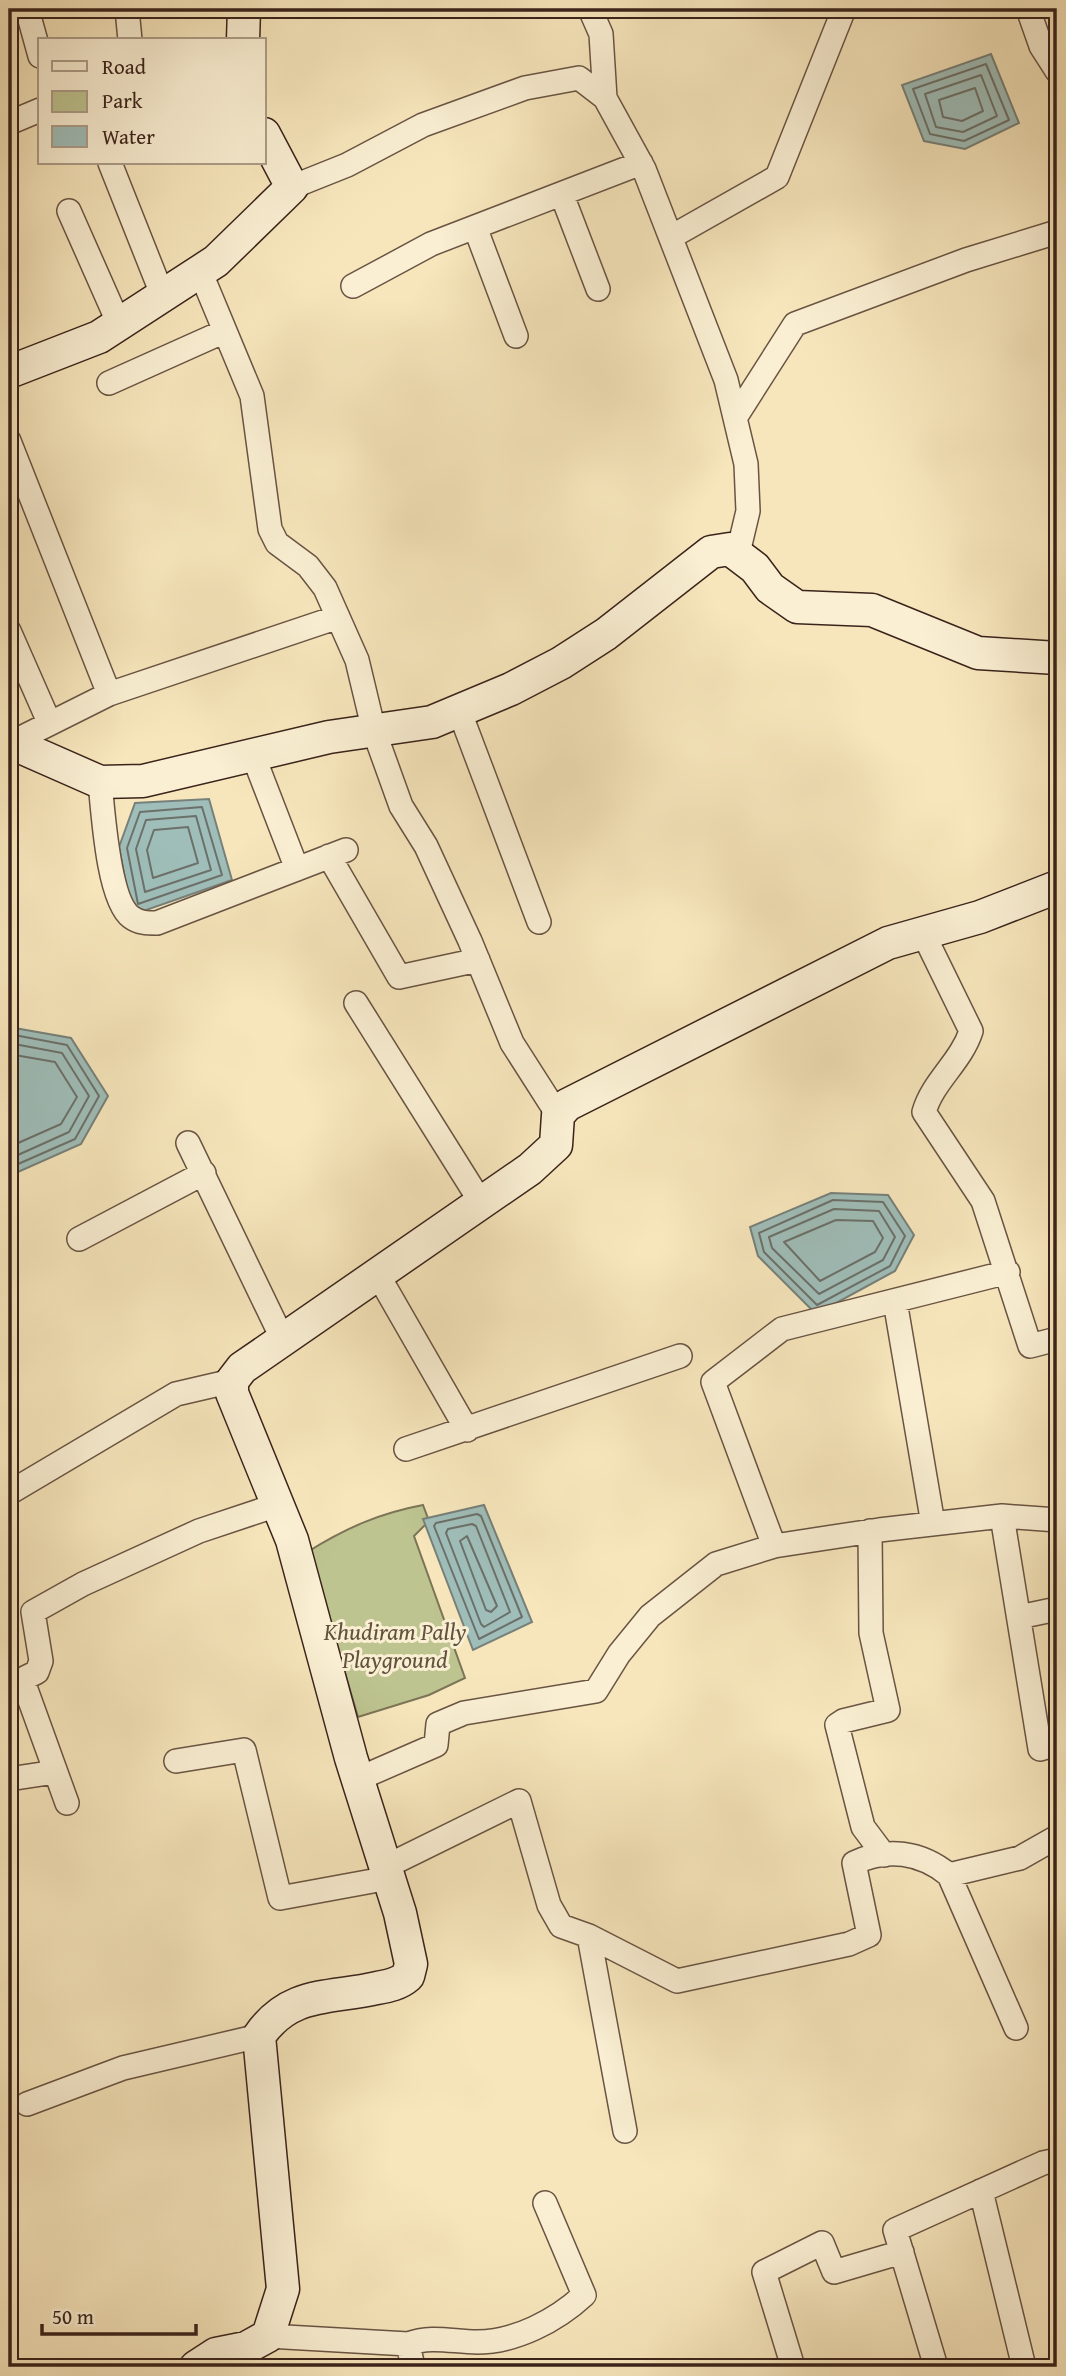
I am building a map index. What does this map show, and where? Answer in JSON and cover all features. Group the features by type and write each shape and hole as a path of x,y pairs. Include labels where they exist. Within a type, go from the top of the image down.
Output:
{"street":[{"path":"27,9 38,49"},
{"path":"127,9 131,38"},
{"path":"243,38 244,9"},
{"path":"590,9 601,34 605,98"},
{"path":"671,237 777,177 844,9"},
{"path":"1028,9 1041,46 1057,71"},
{"path":"9,372 99,337 216,261 292,187 347,165 423,125 525,88 579,78 605,98 641,163 726,380 746,464 748,511 738,553"},
{"path":"9,123 38,111"},
{"path":"266,138 292,187"},
{"path":"354,286 431,244 641,163"},
{"path":"110,164 162,294"},
{"path":"562,195 598,289"},
{"path":"69,211 119,324"},
{"path":"475,227 516,335"},
{"path":"735,418 795,324 953,264 1057,232"},
{"path":"200,271 252,396 270,529 277,543 308,566 325,588 357,660 374,731 401,806 426,846 512,1043 558,1115"},
{"path":"109,383 225,331"},
{"path":"9,441 109,694"},
{"path":"11,742 100,782 143,781 329,737 432,722 510,689 561,663 606,634 711,552 730,549 755,568 770,588 797,607 872,610 978,653 1057,658"},
{"path":"11,742 109,694 338,617"},
{"path":"9,631 49,722"},
{"path":"459,710 539,922"},
{"path":"253,755 297,869"},
{"path":"100,782 106,849 122,908 141,923 157,923 338,853 399,977 478,960"},
{"path":"268,2336 283,2289 259,2036 271,2019 288,2006 305,1999 393,1985 408,1976 411,1964 292,1540 246,1433 232,1393 232,1381 242,1368 530,1169 555,1145 558,1115 567,1105 588,1092 888,943 980,917 1057,887"},
{"path":"923,933 971,1031 966,1046 929,1095 924,1112 983,1201 1030,1346 1057,1339"},
{"path":"356,1003 482,1204"},
{"path":"188,1143 283,1340"},
{"path":"79,1239 204,1173"},
{"path":"774,1546 713,1382 782,1329 1008,1272"},
{"path":"378,1275 467,1430"},
{"path":"895,1301 933,1524"},
{"path":"406,1449 680,1356"},
{"path":"9,1493 176,1394 232,1381"},
{"path":"66,1804 24,1684 25,1678 37,1672 41,1661 33,1612 151,1552 199,1531 277,1504"},
{"path":"1002,1516 1040,1749 1057,1744"},
{"path":"358,1779 436,1745 439,1724 464,1713 596,1691 619,1654 650,1616 716,1564 774,1546 870,1531 1002,1516 1057,1520"},
{"path":"870,1531 871,1633 888,1710 843,1721 837,1725 863,1827 884,1855"},
{"path":"1018,1617 1057,1609"},
{"path":"176,1761 244,1750 280,1898 387,1872 519,1801 550,1905 561,1926 589,1936 677,1980 849,1944 869,1935 854,1863 869,1856 913,1854 949,1875 1016,2028"},
{"path":"9,1779 55,1772"},
{"path":"949,1875 1020,1858 1057,1837"},
{"path":"589,1936 625,2131"},
{"path":"27,2104 123,2068 259,2036"},
{"path":"936,2367 895,2230 1043,2163 1057,2160"},
{"path":"981,2191 1024,2367"},
{"path":"196,2367 216,2354 246,2348 268,2336 408,2344 424,2338 479,2342 512,2338 570,2308 584,2295 545,2203"},
{"path":"793,2367 764,2272 822,2244 834,2272 902,2252"},
{"path":"408,2344 413,2367"}],"green space":[{"name":"Khudiram Pally Playground","path":"423,1505 429,1521 414,1536 465,1678 429,1695 358,1717 309,1551 364,1522"}],"water":[{"path":"991,54 1019,123 965,149 924,141 902,85"},
{"path":"209,799 232,880 132,915 119,847 135,803"},
{"path":"9,1027 71,1038 108,1096 81,1144 9,1176"},
{"path":"831,1193 888,1195 914,1235 895,1271 816,1314 758,1256 750,1227"},
{"path":"484,1505 532,1622 473,1650 423,1519"}]}
